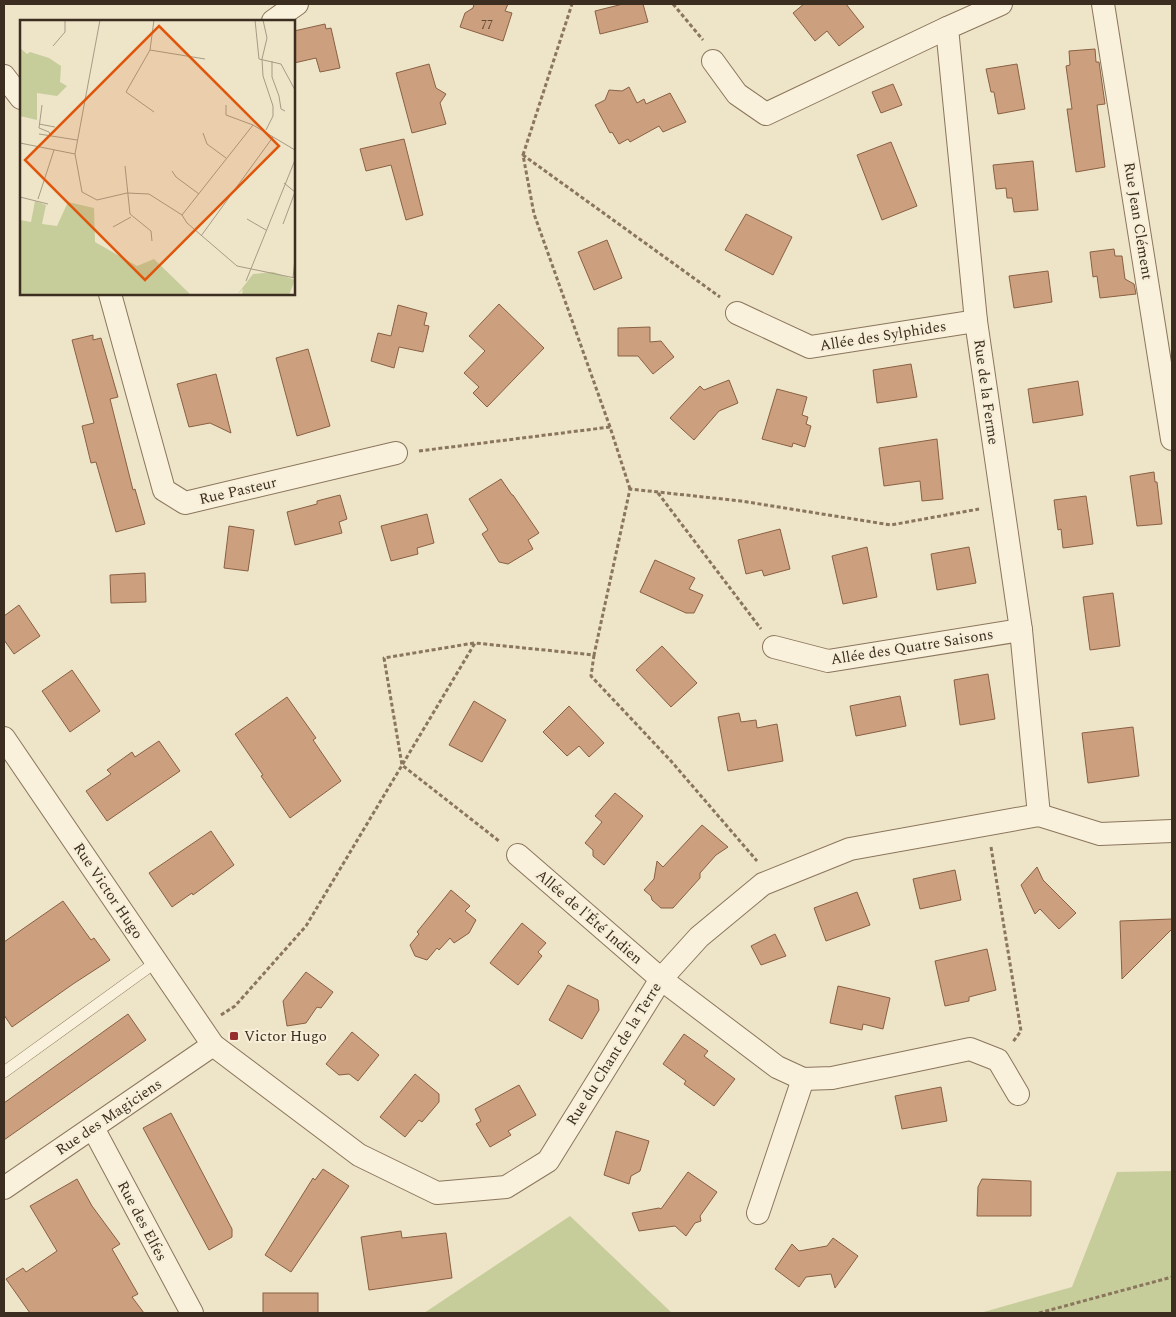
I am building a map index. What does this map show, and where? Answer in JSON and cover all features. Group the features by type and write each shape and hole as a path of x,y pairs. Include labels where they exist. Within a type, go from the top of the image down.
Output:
{"street":[{"path":"274,20 297,4"},
{"path":"713,61 738,94 766,114 1001,4"},
{"name":"Rue Jean Clément","path":"1103,4 1172,439"},
{"name":"Rue de la Ferme","path":"947,28 976,321 1021,630 1039,815"},
{"path":"4,76 20,97"},
{"name":"Rue Pasteur","path":"110,295 164,490 185,503 396,453"},
{"name":"Allée des Sylphides","path":"737,313 810,347 976,321"},
{"name":"Allée des Quatre Saisons","path":"774,647 828,661 1021,630"},
{"name":"Rue Victor Hugo","path":"4,738 207,1036"},
{"path":"1039,815 1100,834 1172,831"},
{"name":"Rue du Chant de la Terre","path":"207,1036 352,1150 368,1160 437,1193 506,1187 548,1160 661,979 699,938 763,884 850,849 1039,815"},
{"name":"Allée de l'Été Indien","path":"518,855 661,979 776,1067 803,1079"},
{"name":"Rue des Magiciens","path":"4,1188 92,1128 207,1036"},
{"path":"758,1213 803,1079 832,1078 970,1049 998,1060 1018,1094"},
{"name":"Rue des Elfes","path":"92,1128 192,1313"}],"lane":[{"path":"4,1072 156,962"}],"path":[{"path":"572,4 523,155 534,214 610,427 630,489 591,676 670,761 773,880"},
{"path":"673,4 704,40 713,61"},
{"path":"523,155 725,301 737,313"},
{"path":"396,453 610,427"},
{"path":"630,489 741,501 891,525 1003,505"},
{"path":"658,492 774,647"},
{"path":"518,855 402,765 384,658 475,643 594,655"},
{"path":"207,1036 306,926 475,643"},
{"path":"988,824 1021,1031 998,1060"},
{"path":"1039,1313 1172,1277"}],"green space":[{"path":"1172,1171 1172,1313 980,1313 1072,1287 1117,1172"},
{"path":"570,1216 672,1313 424,1313"}],"building":[{"path":"474,4 508,4 505,11 512,13 503,41 460,27 465,13 473,8"},
{"path":"623,4 643,4 648,22 600,34 595,11"},
{"path":"804,4 846,4 864,27 839,46 827,31 815,41 793,13"},
{"path":"325,24 326,29 331,28 340,68 320,72 316,58 295,63 295,31"},
{"path":"1095,49 1096,62 1099,62 1105,104 1097,105 1105,167 1076,172 1067,109 1072,109 1066,66 1070,65 1069,51"},
{"path":"429,64 436,88 446,94 440,103 446,124 412,133 396,73"},
{"path":"1017,64 1025,109 998,114 994,92 991,92 986,69"},
{"path":"893,84 902,105 881,113 872,92"},
{"path":"629,87 637,103 644,99 646,104 670,93 686,122 663,132 659,126 630,142 628,139 619,144 612,132 610,133 595,105 605,100 609,90 622,91"},
{"path":"404,139 423,215 406,220 391,165 366,171 360,149"},
{"path":"891,142 917,206 882,220 857,155"},
{"path":"1033,161 1038,210 1014,212 1012,198 1007,198 1006,188 996,189 993,165"},
{"path":"746,214 792,237 773,275 725,250"},
{"path":"607,240 622,278 594,290 578,252"},
{"path":"1114,249 1115,256 1122,256 1125,279 1134,284 1136,294 1100,298 1097,276 1093,277 1090,252"},
{"path":"1048,271 1052,302 1014,308 1009,276"},
{"path":"499,304 544,348 487,407 473,393 479,387 464,373 485,351 469,336"},
{"path":"398,305 427,313 424,325 429,326 423,352 399,347 394,368 371,361 378,333 391,336"},
{"path":"650,327 650,342 661,341 674,357 653,374 638,356 618,356 618,328"},
{"path":"93,335 93,340 101,338 118,397 110,399 133,490 135,489 145,524 116,532 96,462 91,463 82,426 94,423 72,340"},
{"path":"308,349 330,426 297,436 276,358"},
{"path":"911,364 917,397 877,403 873,370"},
{"path":"216,374 231,433 210,423 189,427 177,384"},
{"path":"729,380 738,403 719,411 694,440 670,418 700,386 704,390"},
{"path":"1078,381 1083,415 1033,423 1028,389"},
{"path":"777,389 807,397 802,415 808,417 806,424 811,426 805,447 793,443 792,447 762,439"},
{"path":"937,439 943,499 922,501 920,481 884,486 879,448"},
{"path":"1154,472 1162,524 1137,526 1130,476"},
{"path":"501,479 539,533 528,540 533,549 508,564 499,562 482,534 488,530 469,499"},
{"path":"340,495 347,519 339,522 342,533 295,545 287,512 317,504 317,501"},
{"path":"1086,496 1093,544 1063,548 1061,529 1058,530 1054,500"},
{"path":"427,514 434,543 417,548 418,554 391,561 381,526"},
{"path":"229,526 254,530 248,571 224,568"},
{"path":"780,529 790,569 764,576 762,570 746,574 738,540"},
{"path":"867,547 877,597 843,604 832,556"},
{"path":"969,547 976,583 937,590 931,554"},
{"path":"655,560 695,578 689,589 703,595 694,613 686,613 640,592"},
{"path":"145,573 146,602 111,603 110,575"},
{"path":"1113,593 1120,646 1090,650 1083,597"},
{"path":"19,605 40,636 14,654 4,640 4,616"},
{"path":"662,646 697,683 671,707 636,670"},
{"path":"72,670 100,711 70,732 42,691"},
{"path":"988,674 995,719 960,725 954,680"},
{"path":"900,696 906,726 856,736 850,706"},
{"path":"287,697 316,738 313,740 341,781 290,818 235,734"},
{"path":"474,701 506,720 482,762 449,745"},
{"path":"569,706 604,743 589,757 579,746 567,756 543,732"},
{"path":"739,713 741,722 756,720 757,728 777,724 783,761 728,771 718,717"},
{"path":"1133,727 1139,776 1088,783 1082,733"},
{"path":"159,741 180,771 107,821 86,791 111,774 107,770 132,752 135,757"},
{"path":"615,793 643,816 604,865 593,856 593,850 585,843 602,822 595,816"},
{"path":"702,825 728,847 716,855 700,873 700,878 673,908 661,908 644,890 654,879 657,861 663,867"},
{"path":"211,831 234,865 193,895 192,893 172,907 149,873"},
{"path":"1037,867 1043,880 1076,913 1059,929 1040,909 1035,914 1021,885"},
{"path":"955,870 961,900 920,909 913,879"},
{"path":"451,890 470,906 465,911 476,920 469,933 454,943 450,938 439,950 437,948 427,960 415,956 410,945 419,934 417,932"},
{"path":"857,892 870,925 826,941 814,908"},
{"path":"63,901 91,940 94,938 110,960 12,1027 4,1015 4,942"},
{"path":"1172,919 1172,929 1122,979 1120,921"},
{"path":"522,923 546,943 538,952 542,956 518,985 490,963"},
{"path":"775,934 786,956 761,965 751,946"},
{"path":"987,949 996,990 969,997 969,1001 945,1006 935,961"},
{"path":"306,972 333,992 321,1008 317,1007 306,1023 287,1026 283,1001"},
{"path":"568,985 598,1000 599,1010 582,1039 549,1020"},
{"path":"838,986 890,998 883,1029 863,1024 862,1030 830,1023"},
{"path":"128,1014 146,1040 4,1140 4,1103"},
{"path":"352,1032 379,1055 358,1081 349,1074 339,1075 326,1064"},
{"path":"684,1034 708,1051 704,1056 735,1079 714,1106 684,1084 686,1081 663,1064"},
{"path":"415,1074 439,1094 439,1102 422,1122 419,1120 405,1137 380,1117"},
{"path":"519,1085 536,1115 508,1131 511,1135 490,1147 476,1124 481,1121 475,1109"},
{"path":"941,1087 947,1121 902,1129 895,1096"},
{"path":"171,1113 232,1229 232,1237 209,1250 143,1128"},
{"path":"616,1131 649,1141 640,1171 631,1176 629,1184 604,1175"},
{"path":"323,1169 349,1186 291,1272 265,1255 313,1178 315,1180"},
{"path":"688,1172 717,1192 700,1216 701,1221 695,1223 686,1236 675,1226 639,1231 632,1213 661,1209"},
{"path":"77,1179 92,1206 120,1244 112,1249 138,1294 132,1297 144,1313 30,1313 6,1279 23,1268 26,1272 57,1251 30,1206"},
{"path":"982,1179 1031,1181 1031,1216 977,1216 978,1187"},
{"path":"401,1231 402,1238 446,1233 452,1278 369,1290 361,1237"},
{"path":"833,1238 858,1256 835,1288 831,1274 806,1277 799,1287 775,1269 792,1244 799,1251 827,1246"},
{"path":"263,1293 318,1293 318,1313 263,1313"}],"place":[{"name":"Victor Hugo","path":"234,1036"}]}
